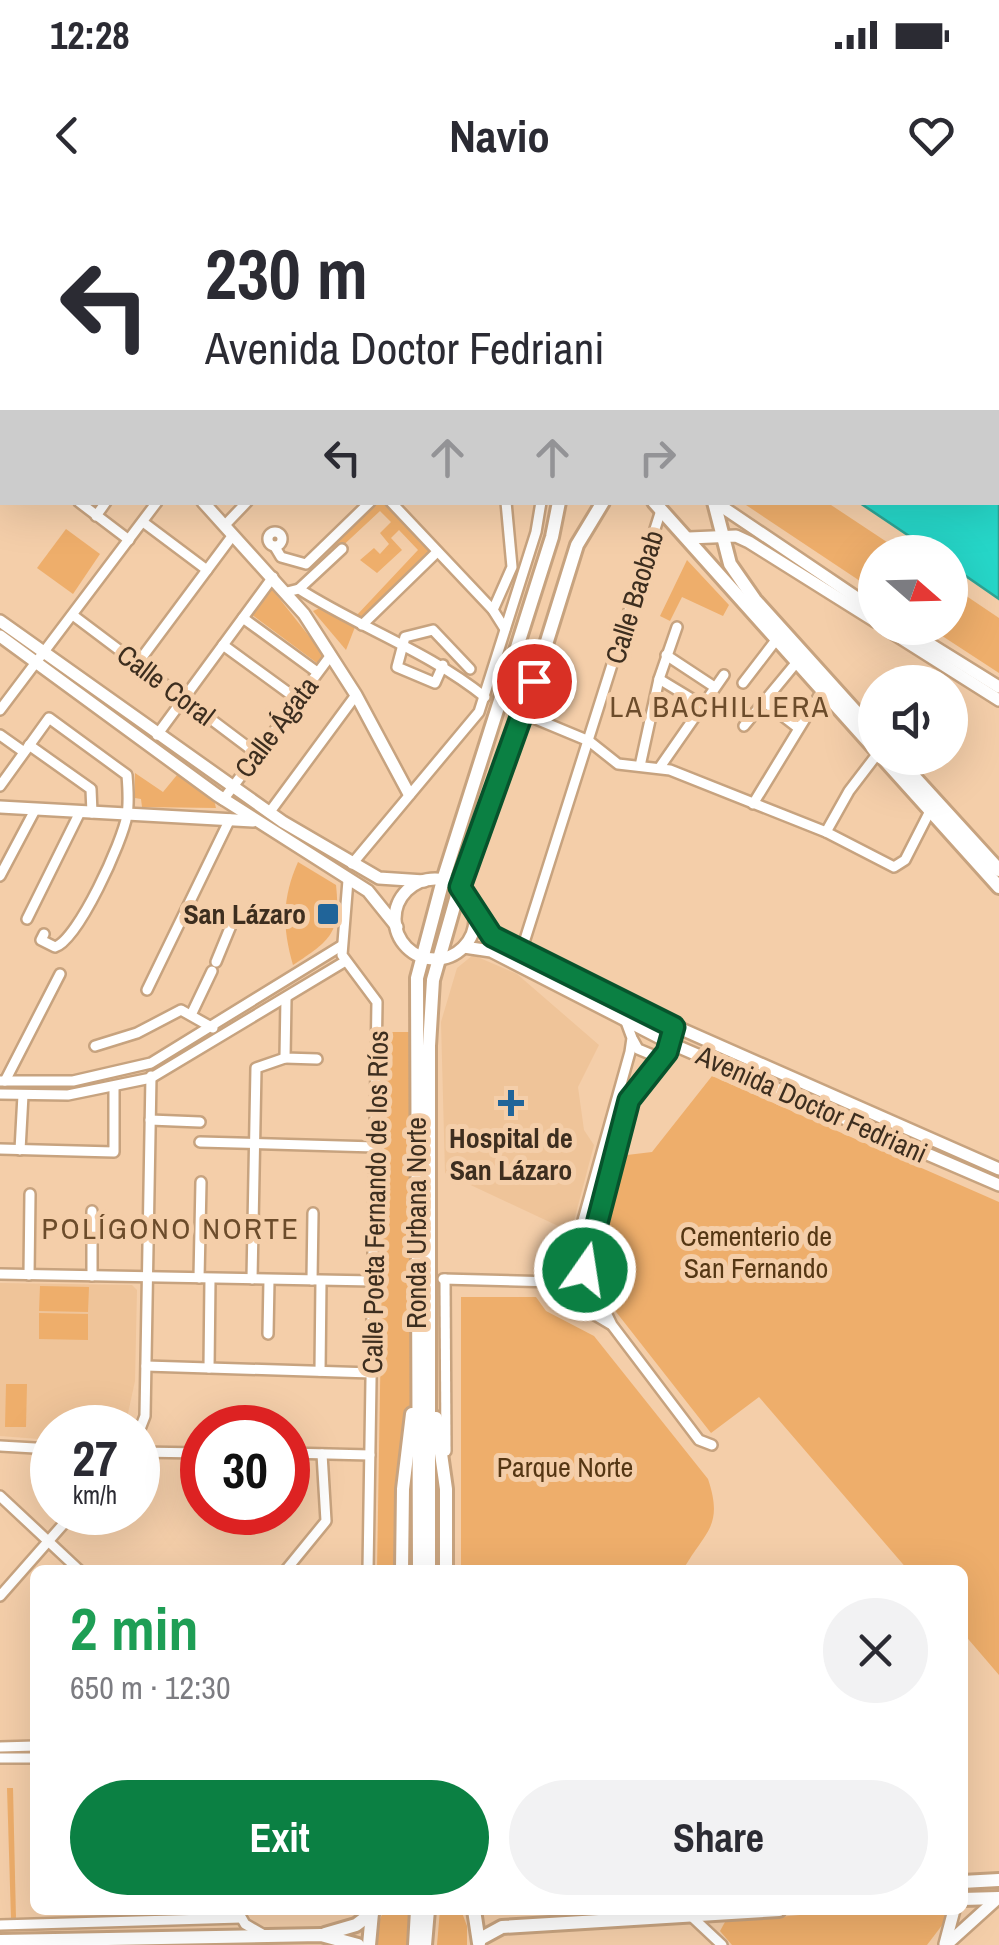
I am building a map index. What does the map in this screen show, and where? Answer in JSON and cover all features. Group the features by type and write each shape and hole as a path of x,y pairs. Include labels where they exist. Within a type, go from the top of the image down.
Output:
{"main road":[{"path":"206,505 273,577 293,590 409,794"},
{"name":"Ronda Urbana Norte","path":"429,1565 415,1047 420,956 552,537 558,505"},
{"name":"Ronda Urbana Norte","path":"420,1565 423,1371 438,1279 430,1046 438,959 460,887 524,714 577,544 601,505"},
{"path":"715,505 730,564 755,600 858,714"},
{"path":"718,505 858,599"},
{"path":"657,506 858,730"},
{"path":"688,538 725,536 767,552 858,610"},
{"path":"0,620 231,788 352,864 380,878 443,880 460,887"},
{"path":"0,636 223,800 379,901 406,946 420,956 438,959 464,947 472,935 475,914"},
{"path":"911,645 999,700"},
{"path":"932,645 999,686"},
{"path":"898,775 999,887"},
{"path":"912,775 999,870"},
{"path":"208,818 219,814 223,800"},
{"path":"0,807 257,822 269,813"},
{"path":"397,927 403,896 424,881"},
{"name":"Avenida Doctor Fedriani","path":"460,887 492,936 521,952 674,1027 999,1170"},
{"name":"Avenida Doctor Fedriani","path":"464,947 496,953 672,1044 999,1186"},
{"path":"423,1371 446,1488 446,1565"},
{"path":"402,1565 403,1489 423,1371"},
{"path":"968,1883 999,1880"},
{"path":"968,1899 999,1898"},
{"path":"946,1945 999,1898"},
{"path":"321,1935 356,1924 369,1915"},
{"path":"369,1945 373,1915"},
{"path":"415,1945 417,1915"},
{"path":"425,1945 428,1915"},
{"path":"475,1915 479,1942 498,1928 705,1915"},
{"path":"946,1945 953,1915"},
{"path":"0,1941 228,1941 321,1935 358,1945"}],"street":[{"path":"83,505 130,540"},
{"path":"96,516 104,505"},
{"path":"0,710 4,695 38,665 155,505"},
{"path":"138,664 250,505"},
{"path":"252,555 271,543 282,557 306,564 367,505"},
{"path":"394,505 494,610 505,629"},
{"path":"494,610 512,567 506,505"},
{"path":"352,864 479,712 527,560 539,505"},
{"name":"Calle Baobab","path":"521,952 589,741 657,506"},
{"path":"143,522 207,570"},
{"path":"342,549 293,590 444,665 485,697"},
{"path":"362,625 437,552"},
{"path":"512,567 527,560"},
{"path":"157,735 273,577"},
{"path":"304,614 321,603"},
{"name":"Calle Coral","path":"74,616 257,754"},
{"path":"243,618 317,672"},
{"path":"640,766 659,679 677,627"},
{"path":"444,665 435,683 397,666 405,637 432,630 470,669"},
{"path":"743,683 776,640"},
{"path":"223,645 297,700"},
{"path":"667,651 714,686"},
{"name":"Calle Ágata","path":"223,800 331,655"},
{"path":"744,726 796,663"},
{"path":"660,767 724,675"},
{"path":"659,679 702,705"},
{"path":"753,804 796,727 822,691"},
{"path":"269,813 356,696"},
{"path":"762,700 796,727"},
{"path":"524,714 589,741 618,764 660,767 826,832 894,866 905,860 930,811"},
{"path":"0,786 50,718 126,775 128,815 120,841 73,934 55,947 41,940 44,934"},
{"path":"0,734 91,789 86,813 27,919"},
{"path":"826,832 839,805 862,775"},
{"path":"0,876 35,810"},
{"path":"147,990 230,819"},
{"path":"0,1094 68,1096 114,1089 150,1078 286,998 344,962 340,946 348,880"},
{"path":"191,1015 232,923"},
{"path":"60,974 2,1081 73,1080 151,1063 340,946"},
{"name":"Calle Poeta Fernando de los Ríos","path":"344,962 378,1002 368,1565"},
{"path":"285,1058 286,998"},
{"path":"95,1046 137,1032 182,1010 213,1028"},
{"path":"625,1019 638,1049 662,1059"},
{"path":"674,1027 672,1044 629,1100 585,1270 612,1325 699,1440 712,1445"},
{"path":"446,1488 438,1279 555,1282 570,1267 632,1038"},
{"path":"252,1279 256,1068 285,1058 317,1060"},
{"path":"145,1405 151,1063"},
{"path":"622,1084 629,1100"},
{"path":"0,1150 114,1152 114,1089"},
{"path":"20,1150 23,1094"},
{"path":"150,1120 200,1122"},
{"path":"200,1142 375,1147"},
{"path":"201,1182 209,1368"},
{"path":"29,1275 30,1194"},
{"path":"92,1210 92,1276"},
{"path":"313,1213 320,1371"},
{"path":"570,1267 585,1270"},
{"path":"0,1274 373,1282"},
{"path":"268,1334 269,1280"},
{"path":"555,1282 560,1300 612,1325"},
{"path":"578,1306 589,1298 594,1286"},
{"path":"146,1366 372,1373"},
{"path":"0,1446 30,1448"},
{"path":"310,1454 370,1454"},
{"path":"290,1565 326,1521 322,1454"},
{"path":"0,1496 74,1565"},
{"path":"0,1596 55,1535"},
{"path":"0,1747 30,1746"},
{"path":"0,1758 30,1758"},
{"path":"0,1925 217,1915"},
{"path":"240,1915 267,1936"},
{"path":"690,1916 722,1945"}],"shaded area":[{"name":"Hospital de San Lázaro","path":"473,955 517,974 599,1045 578,1087 584,1130 594,1145 571,1232 445,1173 441,1022 457,968"},
{"path":"0,1283 132,1285 137,1290 135,1381 130,1405 30,1405 30,1438 0,1436"}],"green space":[{"path":"375,505 390,505 431,550 360,619 356,616 418,550 399,530 391,538 402,550 377,573 360,560 374,548 380,554 389,544 380,533 391,522 380,511 336,552 330,546"},
{"path":"746,505 831,505 876,535 858,535 858,580"},
{"path":"66,529 100,554 73,594 37,568"},
{"path":"687,560 729,605 723,616 682,597 670,621 660,616"},
{"path":"271,588 324,655 317,663 251,614"},
{"path":"968,597 999,618 999,673 956,645 968,645"},
{"path":"320,608 355,627 346,650 313,611"},
{"path":"135,773 163,792 177,775 214,800 216,808 142,807 141,799 135,798"},
{"path":"298,862 336,885 337,914 325,941 293,965 285,913"},
{"path":"386,1032 410,1032 411,1398 399,1565 377,1565"},
{"name":"Cementerio de San Fernando","path":"712,1076 999,1202 999,1675 968,1639 968,1565 904,1565 759,1397 711,1433 613,1308 599,1264 627,1155 652,1152"},
{"path":"40,1286 89,1287 88,1312 39,1311"},
{"name":"Parque Norte","path":"461,1297 536,1297 546,1311 594,1336 708,1479 713,1519 686,1565 461,1565"},
{"path":"39,1313 88,1314 88,1340 39,1339"},
{"path":"6,1384 27,1384 26,1427 5,1427"},
{"path":"7,1788 13,1788 16,1919 11,1919"},
{"path":"382,1915 410,1915 407,1945 378,1945 377,1926"},
{"path":"440,1915 463,1915 467,1945 437,1945"},
{"path":"800,1915 945,1915 927,1945 732,1945 720,1931 725,1922"}],"water":[{"path":"863,505 999,505 999,599 968,577 968,535 908,535"}],"place":[{"name":"San Lázaro","path":"328,914"},
{"name":"Hospital de San Lázaro","path":"511,1103"}],"district":[{"name":"LA BACHILLERA","path":"720,706"},
{"name":"POLÍGONO NORTE","path":"171,1228"}],"route":[{"path":"534,681 460,887 492,936 674,1027 672,1044 629,1100 585,1270"}]}
